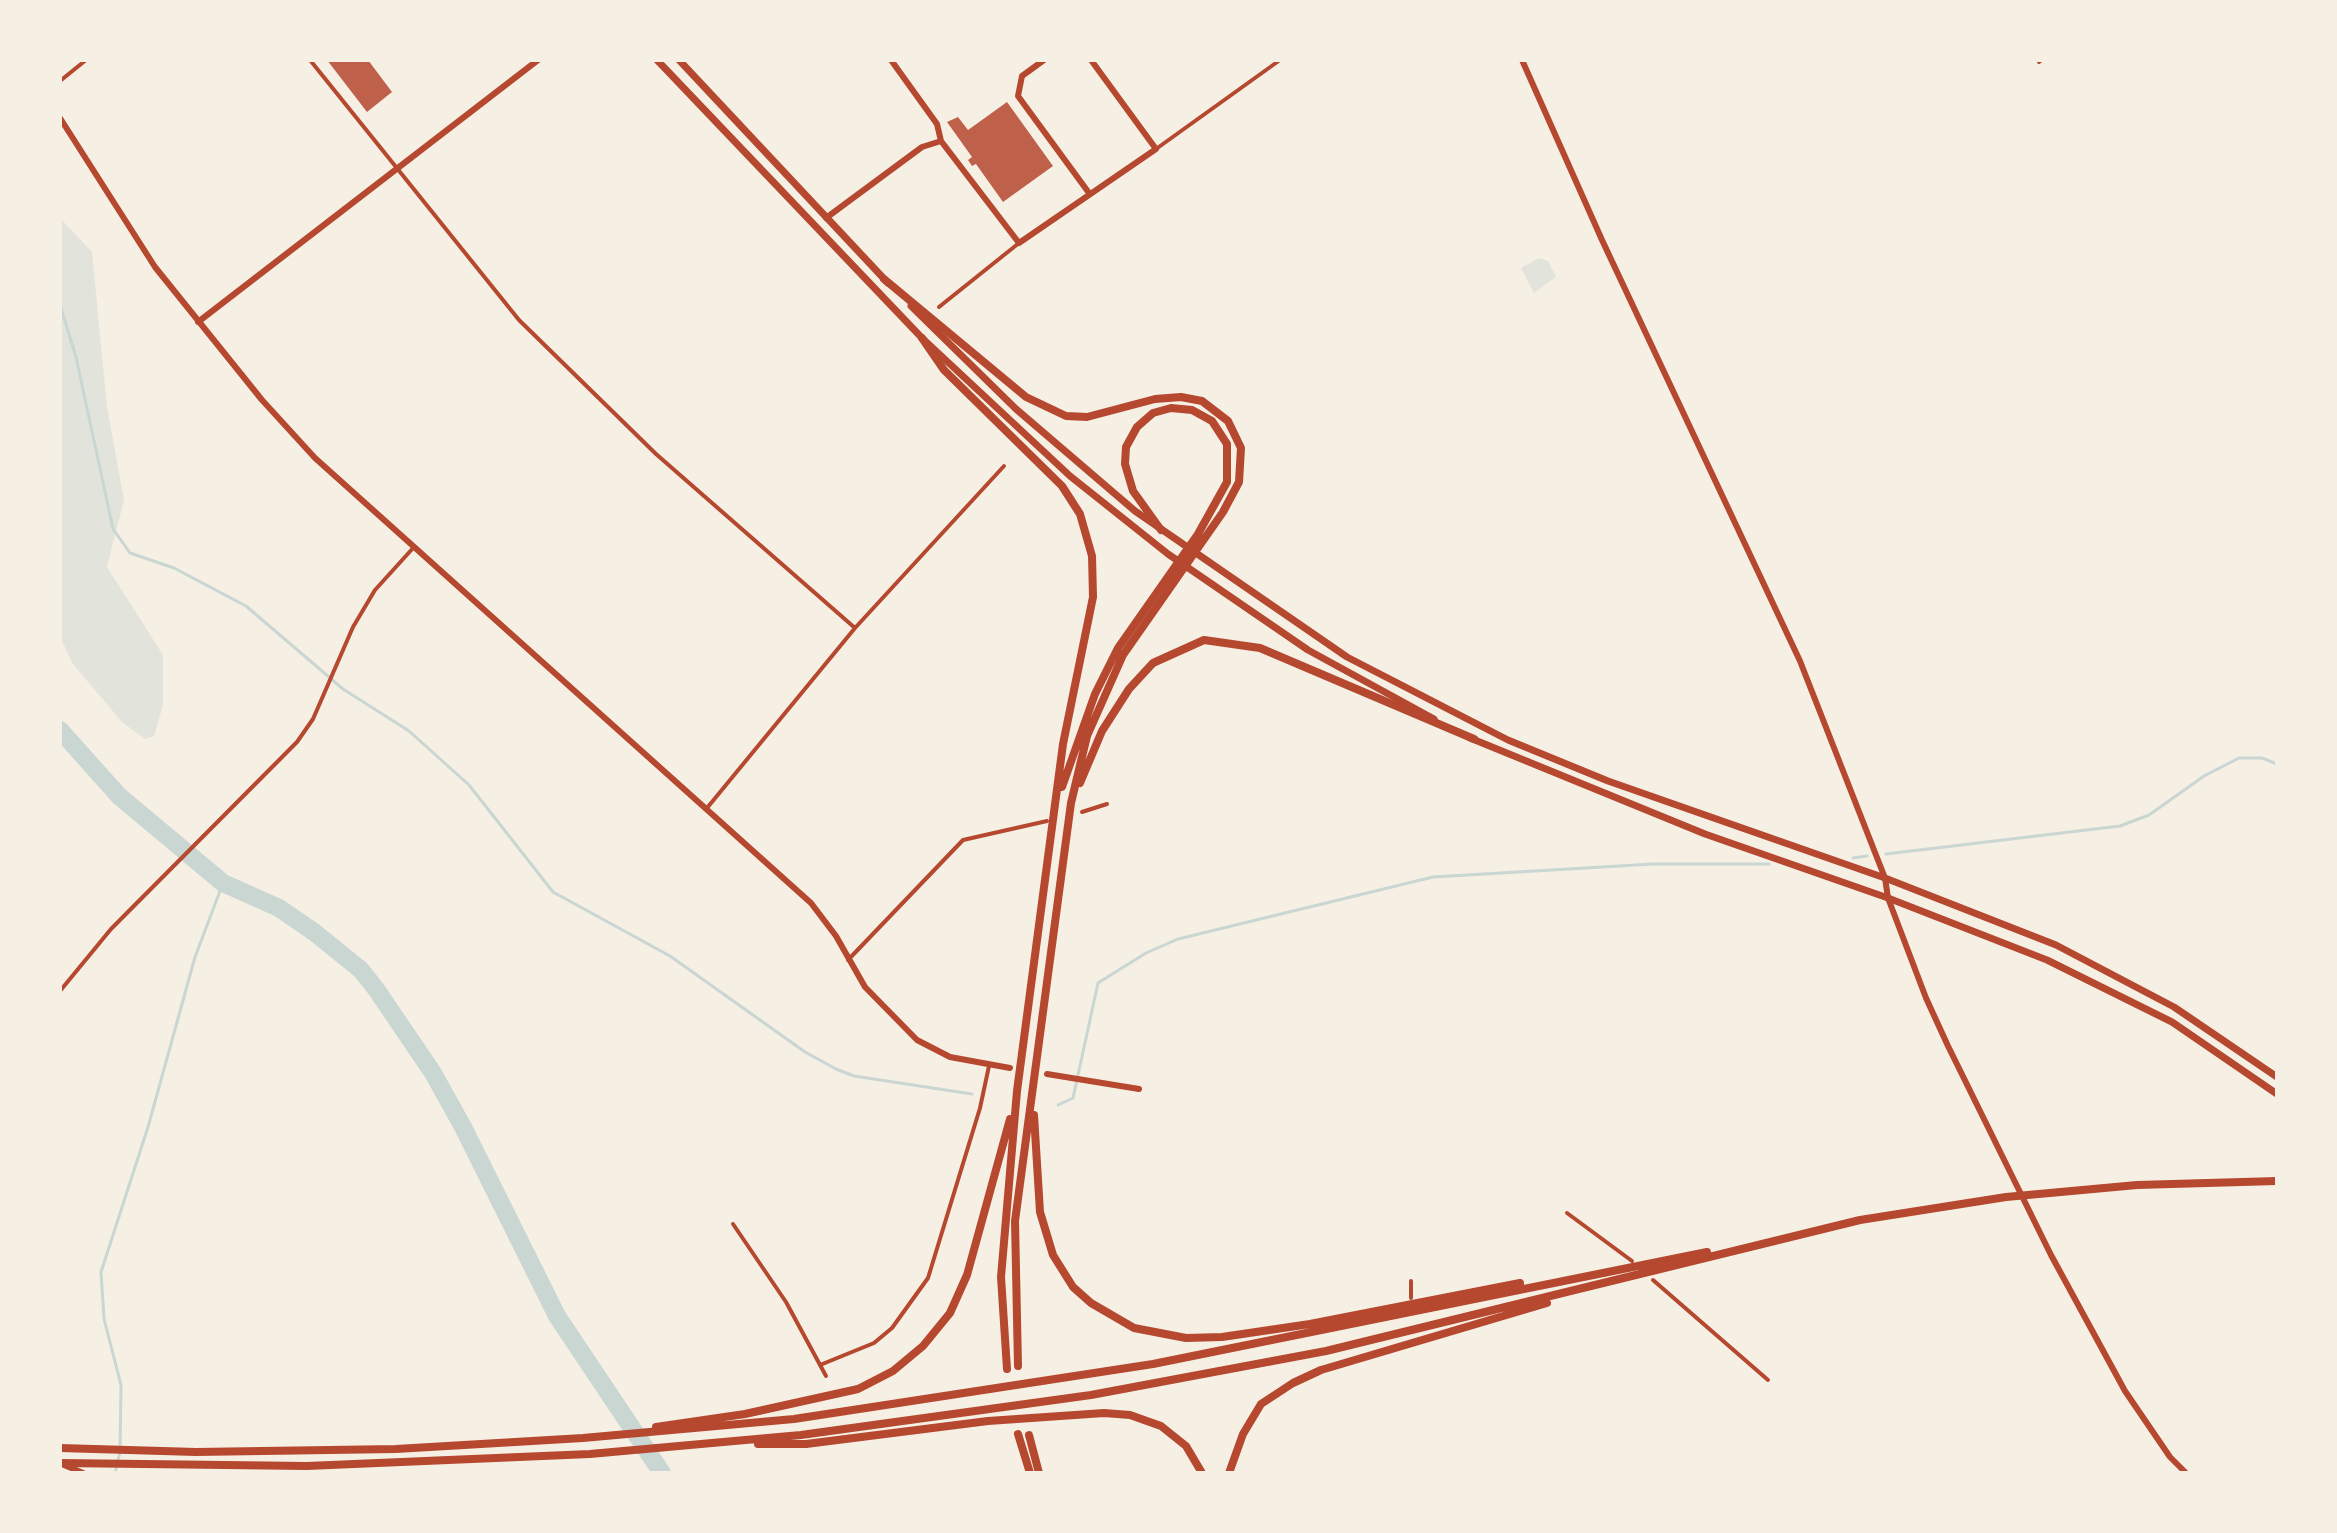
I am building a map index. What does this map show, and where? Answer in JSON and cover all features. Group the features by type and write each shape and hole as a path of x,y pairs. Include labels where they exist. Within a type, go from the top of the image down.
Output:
{"highway":[{"path":"657,60 922,338 1070,476 1179,562 1308,650 1474,739"},
{"path":"679,60 884,279 1016,409 1078,465 1161,530 1347,657 1508,740 1707,818 1885,878 2056,945 2174,1007 2277,1077"},
{"path":"884,279 1026,397 1066,416 1087,417 1155,399 1181,397 1202,401 1218,411 1236,434 1242,465 1239,482 1106,671 1074,747 1051,820"},
{"path":"922,338 944,370 1048,470 1080,514 1092,556 1093,597 1051,820 1017,1091 1001,1277 1007,1369"},
{"path":"1161,530 1133,491 1125,464 1126,447 1137,427 1153,413 1171,408 1192,410 1212,421 1227,444 1229,463 1227,482 1201,536"},
{"path":"1018,1366 1014,1323 1015,1221 1071,803 1087,736 1103,696 1123,655 1177,570"},
{"path":"1071,803 1102,731 1129,689 1153,663 1204,640 1260,648 1690,828 1888,898 2110,988 2205,1043 2277,1094"},
{"path":"583,1438 789,1405 858,1389 893,1371 923,1346 950,1313 967,1275 1017,1091"},
{"path":"1033,1094 1040,1212 1053,1255 1073,1287 1091,1303 1117,1320 1153,1334 1204,1338 1265,1332 1486,1287 1575,1276"},
{"path":"60,1448 396,1449 583,1438 794,1419 1153,1364 1860,1220 2006,1197 2137,1185 2277,1181"},
{"path":"1229,1473 1243,1434 1261,1404 1293,1383 1321,1370 1762,1242"},
{"path":"804,1440 1202,1376 1326,1351 1640,1276"},
{"path":"60,1463 307,1466 532,1456 804,1440 988,1421 1104,1413 1130,1415 1161,1426 1186,1446 1202,1473"},
{"path":"1018,1434 1030,1473"},
{"path":"1029,1435 1039,1473"}],"street":[{"path":"60,81 86,60"},
{"path":"310,60 519,320 656,454 855,628"},
{"path":"198,322 538,60"},
{"path":"891,60 937,124 941,141 1019,243"},
{"path":"1044,60 1022,76 1018,82 1018,96 1089,193"},
{"path":"1091,60 1156,149"},
{"path":"939,307 1019,243 1280,60"},
{"path":"1522,60 1602,240 1800,661 1885,878 1888,898 1926,998 2037,1225 2125,1391 2170,1457 2186,1473"},
{"path":"60,118 155,267 315,458 811,903 836,936 865,987 917,1040 950,1057 1010,1068"},
{"path":"826,218 922,147 941,141"},
{"path":"707,808 855,628 1004,466"},
{"path":"60,991 111,929 297,742 336,674 353,627 375,590 414,546"},
{"path":"1082,812 1107,804"},
{"path":"848,960 963,840 1051,820"},
{"path":"820,1365 883,1335 928,1278 980,1108 989,1066"},
{"path":"1047,1074 1139,1089"},
{"path":"1567,1213 1632,1261"},
{"path":"733,1224 786,1302 826,1376"},
{"path":"1653,1280 1768,1380"},
{"path":"1411,1281 1411,1298"},
{"path":"60,1463 83,1473"}],"shaded area":[{"path":"60,218 92,252 107,407 124,500 107,567 163,655 163,705 154,736 145,739 122,722 73,664 60,637"},
{"path":"1539,258 1548,261 1556,277 1534,293 1521,268"}],"building":[{"path":"327,60 368,60 392,92 367,112"},
{"path":"1007,102 1053,166 1003,202 976,164 972,166 968,160 972,157 947,122 958,117 968,130"}],"waterway":[{"path":"60,305 76,357 113,529 130,553 174,568 246,606 343,689 409,731 469,785 553,892 670,956 805,1052 836,1069 854,1076 972,1094"},
{"path":"60,730 119,796 223,883 279,908 361,970 433,1073 557,1316 662,1473"},
{"path":"1886,854 2120,826 2149,815 2204,776 2239,758 2262,758 2277,764"},
{"path":"1853,858 1867,856"},
{"path":"1058,1105 1073,1098 1098,983 1146,953 1178,939 1433,877 1653,864 1769,864"},
{"path":"115,1473 120,1452 121,1385 104,1319 101,1272 148,1127 195,957 223,883"}]}
